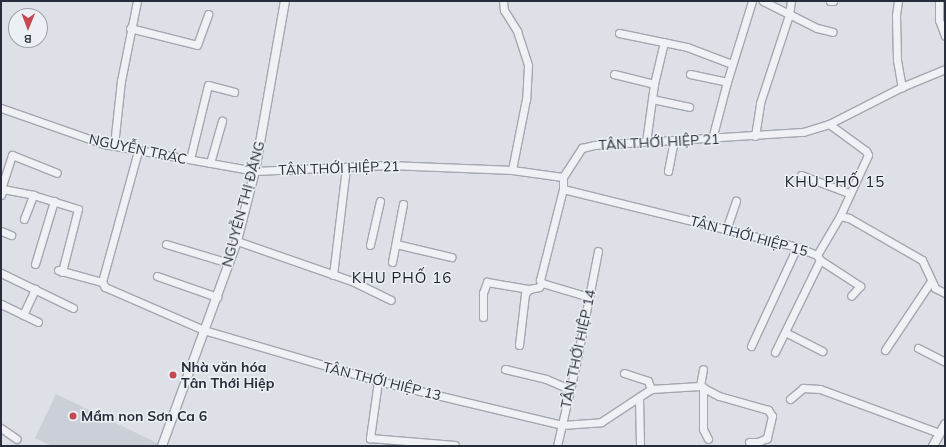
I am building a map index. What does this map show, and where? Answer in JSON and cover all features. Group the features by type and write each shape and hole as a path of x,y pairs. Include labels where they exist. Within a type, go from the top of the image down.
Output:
{"street":[{"path":"114,145 130,28 137,1"},
{"name":"NGUYỄN THỊ ĐẶNG","path":"162,446 237,241 255,171 285,1"},
{"path":"503,1 504,10 517,31 528,65 526,99 512,170"},
{"path":"712,139 732,64 752,1"},
{"path":"763,1 817,28 833,32"},
{"path":"755,136 760,103 789,15 791,1"},
{"path":"898,1 896,16 897,60 902,88"},
{"path":"938,1 939,20 945,36"},
{"path":"130,28 197,45 208,14"},
{"path":"619,33 687,47 732,64"},
{"path":"646,142 654,84 664,42"},
{"name":"TÂN THỚI HIỆP 21","path":"255,171 388,165 512,170 563,177 574,156 582,148 594,145 712,139 803,132 829,124 902,88 945,69"},
{"path":"614,74 654,84"},
{"path":"690,74 727,82"},
{"path":"190,160 208,85 234,92"},
{"path":"652,99 689,107"},
{"name":"NGUYỄN TRÁC","path":"1,108 93,141 138,151 255,171"},
{"path":"210,164 222,121"},
{"name":"TÂN THỚI HIỆP 15","path":"563,189 797,247 819,257 868,155 866,151 829,124"},
{"path":"668,171 674,141"},
{"path":"102,282 138,151"},
{"path":"35,264 54,201 34,195 2,191 12,155 57,173"},
{"path":"333,275 346,167"},
{"path":"801,176 849,193"},
{"path":"542,283 540,280 563,189 563,177"},
{"path":"24,219 34,195"},
{"path":"726,230 736,200"},
{"name":"TÂN THỚI HIỆP 13","path":"54,201 78,209 60,271 102,282 106,287 204,330 378,381 562,425 601,422 651,389"},
{"path":"370,245 380,201"},
{"path":"392,262 403,204"},
{"path":"840,216 849,218 922,260 935,288 945,293"},
{"path":"1,232 11,235"},
{"path":"237,241 352,281 391,300"},
{"path":"166,244 229,263"},
{"path":"396,244 451,257"},
{"path":"751,346 797,247"},
{"name":"TÂN THỚI HIỆP 14","path":"557,446 598,251"},
{"path":"775,352 819,257 860,286 851,296"},
{"path":"1,273 73,308"},
{"path":"157,276 217,297"},
{"path":"884,350 931,281"},
{"path":"483,316 483,293 487,282 529,289 539,287 542,283"},
{"path":"542,283 588,297"},
{"path":"23,315 35,289"},
{"path":"519,345 525,294 529,289"},
{"path":"1,304 38,322"},
{"path":"785,332 822,351"},
{"path":"918,348 945,362"},
{"path":"505,369 546,379 570,390"},
{"path":"703,369 701,387 702,429 708,439"},
{"path":"624,373 648,381 651,389 701,387 719,396 768,410 772,416 767,438 758,442 749,442"},
{"path":"378,381 370,438 455,445"},
{"path":"790,398 803,388 820,389 939,433"},
{"path":"639,397 640,446"},
{"path":"933,446 945,424"},
{"path":"1,428 17,440"}],"shaded area":[{"name":"Mầm non Sơn Ca 6","path":"56,394 159,444 158,446 52,446 35,438"}],"place":[{"name":"Nhà văn hóa Tân Thới Hiệp","path":"173,375"},
{"name":"Mầm non Sơn Ca 6","path":"73,416"}],"district":[{"name":"KHU PHỐ 15","path":"835,182"},
{"name":"KHU PHỐ 16","path":"402,278"}]}
